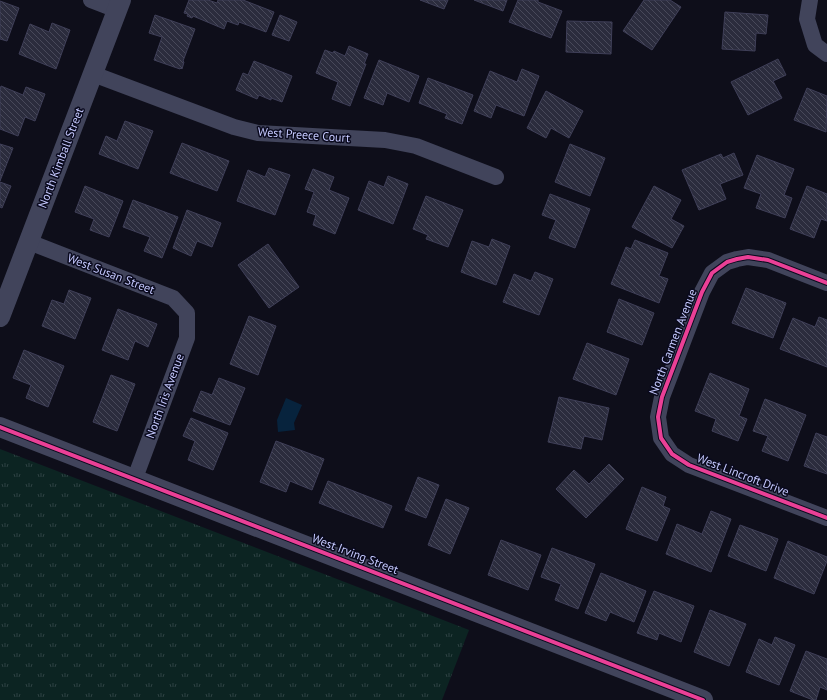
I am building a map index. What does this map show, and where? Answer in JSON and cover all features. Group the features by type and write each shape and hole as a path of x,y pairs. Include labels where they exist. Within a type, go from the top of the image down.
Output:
{"street":[{"path":"91,0 119,5"},
{"path":"810,0 807,19 821,49"},
{"name":"North Kimball Street","path":"0,317 119,5"},
{"name":"West Preece Court","path":"93,74 234,127 258,133 385,140 416,146 496,177"},
{"name":"West Susan Street","path":"29,242 172,298 188,313"},
{"name":"North Carmen Avenue","path":"661,438 658,417 664,390 702,292 712,273 727,262 737,258 748,257 768,260 827,283"},
{"name":"North Iris Avenue","path":"135,478 186,338 188,313"},
{"name":"West Irving Street","path":"0,427 135,478 703,700"},
{"name":"West Lincroft Drive","path":"661,438 672,454 689,465 827,518"}],"green space":[{"path":"0,449 469,630 442,700 0,700"}],"water":[{"path":"286,398 302,405 294,423 295,430 278,432 277,420"}],"building":[{"path":"189,0 208,0 217,3 218,0 243,0 274,12 266,32 239,22 238,25 227,21 224,29 193,16 192,18 187,16 188,14 184,13"},
{"path":"420,0 448,0 444,9"},
{"path":"474,0 507,0 503,11"},
{"path":"518,0 538,0 538,2 562,11 551,38 509,22"},
{"path":"644,0 670,0 681,7 652,50 623,31"},
{"path":"0,1 19,8 7,41 0,39"},
{"path":"725,12 768,15 766,34 756,33 755,51 722,49"},
{"path":"155,15 195,29 183,61 182,69 154,60 162,37 149,33"},
{"path":"280,15 297,22 289,41 272,35"},
{"path":"567,21 612,22 611,54 566,52"},
{"path":"52,23 70,30 56,69 19,54 30,24 49,32"},
{"path":"349,46 368,54 364,64 366,64 350,106 332,99 338,82 316,73 325,50 333,53 334,51 345,56"},
{"path":"778,59 786,75 773,81 782,98 748,115 731,82"},
{"path":"379,60 419,76 409,102 387,93 383,105 364,98"},
{"path":"254,61 292,76 282,102 271,98 271,100 259,95 257,99 236,90 243,73 248,75"},
{"path":"522,69 539,76 524,116 496,105 491,118 474,111 490,71 517,82"},
{"path":"428,78 473,95 462,124 445,118 447,114 419,103"},
{"path":"1,86 23,95 26,87 45,94 35,121 25,117 18,136 0,129"},
{"path":"807,88 827,96 826,132 794,120"},
{"path":"546,91 583,111 569,138 551,128 546,138 527,128"},
{"path":"125,121 153,131 138,169 99,154 106,136 117,141"},
{"path":"182,143 229,161 217,191 170,173"},
{"path":"0,144 13,148 0,181"},
{"path":"570,144 605,158 590,196 555,182"},
{"path":"734,153 743,175 720,184 726,199 699,210 682,170 721,154 723,158"},
{"path":"757,155 794,169 784,195 792,198 785,218 756,208 761,194 744,188"},
{"path":"269,168 290,175 275,215 237,201 248,170 265,177"},
{"path":"313,169 334,177 329,190 349,198 335,234 313,225 316,215 307,212 314,192 305,189"},
{"path":"388,176 408,184 393,224 358,210 369,181 384,187"},
{"path":"0,182 11,186 2,208 0,207"},
{"path":"85,186 123,201 109,237 90,230 94,219 75,212"},
{"path":"654,186 681,200 671,219 684,226 672,248 632,227"},
{"path":"807,186 827,194 827,221 821,219 814,238 790,229"},
{"path":"550,194 590,209 575,248 549,238 556,220 542,215"},
{"path":"426,196 463,210 448,247 426,239 428,235 413,229"},
{"path":"133,200 178,217 162,258 144,251 150,237 123,227"},
{"path":"187,210 221,223 212,247 197,241 191,256 173,248"},
{"path":"492,239 510,246 496,285 461,272 472,241 489,247"},
{"path":"635,240 668,253 659,276 668,279 659,303 611,284 626,247 631,249"},
{"path":"268,244 299,287 269,308 238,265"},
{"path":"535,272 553,279 539,315 503,302 514,274 531,281"},
{"path":"746,288 786,303 773,338 732,323"},
{"path":"69,290 91,298 75,339 42,326 52,300 64,304"},
{"path":"619,299 654,313 642,345 607,332"},
{"path":"118,309 157,324 148,347 135,341 128,360 102,350"},
{"path":"249,316 276,326 258,375 230,364"},
{"path":"819,317 827,320 827,367 780,349 793,318 815,327"},
{"path":"587,343 629,359 616,395 573,379"},
{"path":"24,350 64,366 48,407 26,398 31,385 13,378"},
{"path":"710,373 749,389 739,416 747,419 738,441 712,431 716,419 695,411"},
{"path":"111,375 135,384 117,431 93,422"},
{"path":"219,378 245,388 230,425 193,411 201,391 212,395"},
{"path":"559,397 609,408 602,440 584,436 581,449 548,442"},
{"path":"765,399 806,415 788,461 762,451 768,436 753,431"},
{"path":"191,418 228,433 213,470 188,460 195,441 183,436"},
{"path":"816,433 827,437 827,474 804,466"},
{"path":"276,441 324,459 312,490 290,481 286,492 260,482"},
{"path":"609,464 624,479 586,518 556,489 574,470 589,484"},
{"path":"418,477 439,485 426,518 405,510"},
{"path":"328,481 392,506 383,528 319,503"},
{"path":"642,487 666,497 663,506 670,509 657,541 626,529"},
{"path":"446,499 469,508 450,554 428,545"},
{"path":"711,511 731,519 711,572 666,554 677,524 702,534"},
{"path":"740,525 778,539 766,571 728,556"},
{"path":"501,540 541,555 528,590 488,575"},
{"path":"788,541 827,557 827,561 814,594 774,578"},
{"path":"552,548 595,564 578,609 555,600 561,584 541,577"},
{"path":"601,573 646,591 634,622 610,612 606,621 585,613"},
{"path":"654,591 694,606 681,642 659,633 657,640 637,633"},
{"path":"710,610 746,624 729,666 694,652"},
{"path":"775,637 795,645 779,685 746,672 759,639 772,645"},
{"path":"806,651 827,659 827,690 820,687 816,700 790,691"}],"cycle path":[{"path":"827,283 768,260 748,257 727,262 712,273 702,292 662,397 658,417 661,438 672,454 689,465 827,518"},
{"path":"0,427 703,700"}]}
